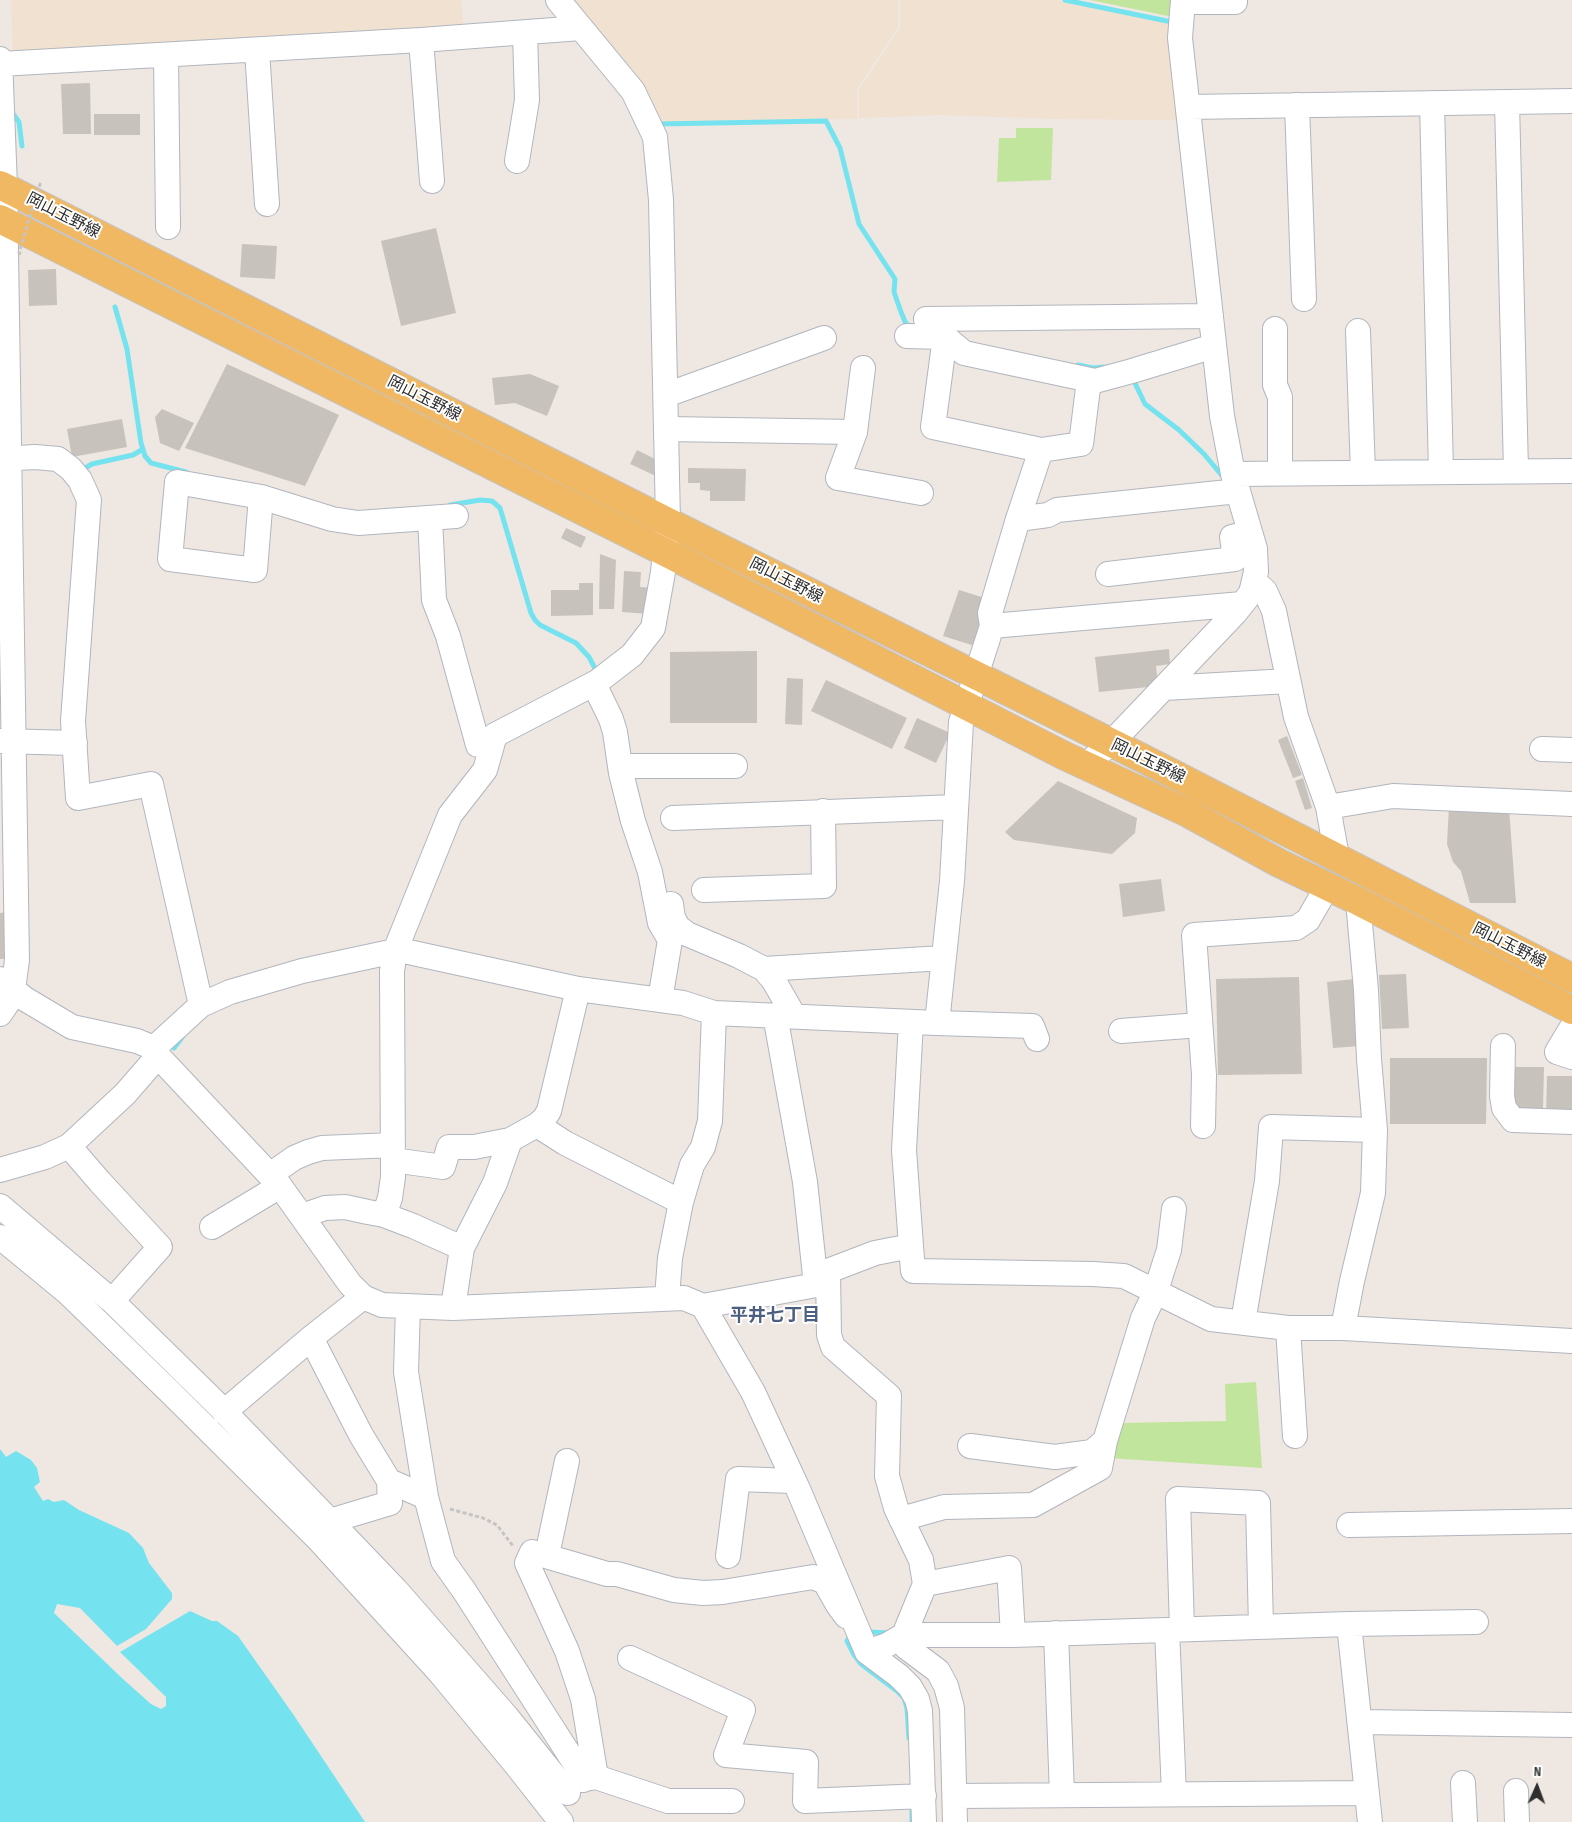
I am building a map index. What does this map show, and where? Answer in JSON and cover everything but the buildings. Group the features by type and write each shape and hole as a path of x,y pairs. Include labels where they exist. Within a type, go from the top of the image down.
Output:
{"main road":[{"name":"岡山玉野線","path":"2,186 976,677 1111,743 1572,978"},
{"name":"岡山玉野線","path":"2,220 1086,765 1188,813 1279,863 1572,1010"}],"street":[{"path":"384,1215 390,1198 393,1153 392,971 395,951 450,814 485,770 495,735 600,679 632,655 653,628 665,552 668,522 666,395 661,200 655,137 633,92 558,0"},
{"path":"1086,765 1111,743 1242,604 1251,593 1256,572 1255,549 1244,534 1233,486 1222,416 1180,38 1183,1 1235,2 1235,0"},
{"path":"0,64 421,40 581,28"},
{"path":"517,161 527,100 525,33"},
{"path":"421,40 432,181"},
{"path":"257,50 267,204"},
{"path":"166,55 168,227"},
{"path":"0,59 7,741 17,960 7,984 8,1002 0,1014"},
{"path":"1188,107 1572,101"},
{"path":"1507,102 1516,471"},
{"path":"1432,103 1441,472"},
{"path":"1297,105 1304,299"},
{"path":"926,319 1211,316"},
{"path":"1275,329 1275,385 1280,397 1280,473"},
{"path":"1358,331 1363,472"},
{"path":"907,336 945,337 964,353 1096,381 1214,346"},
{"path":"945,337 933,427 1041,450 1081,444 1089,380"},
{"path":"666,395 824,338"},
{"path":"863,368 855,432 838,478 921,493"},
{"path":"666,429 855,432"},
{"path":"938,1023 952,881 961,722 992,626 990,613 1041,450"},
{"path":"5,459 35,457 58,459 71,469 80,480 88,500 74,721 78,798 150,784 201,1005"},
{"path":"1018,519 1048,515 1057,510 1233,486 1280,473 1572,471"},
{"path":"261,497 254,570 170,559 177,482 261,497 332,519 358,523 456,516"},
{"path":"430,518 434,600 448,636 478,745 491,747"},
{"path":"1108,574 1235,558 1232,538 1244,534"},
{"path":"1254,581 1265,591 1274,611 1282,681 1328,807 1336,857"},
{"path":"992,626 1242,604"},
{"path":"600,679 615,732 628,766 633,821 655,864 673,918 678,927 687,934 739,956 764,970 774,981 785,1015 805,1182 822,1278 829,1335 833,1347 889,1396 887,1476 896,1508 921,1560 926,1584 904,1635 906,1648 938,1671 946,1686 952,1708 956,1822"},
{"path":"1164,688 1282,681"},
{"path":"7,741 75,743"},
{"path":"1542,749 1572,750"},
{"path":"628,766 735,766"},
{"path":"1328,807 1393,796 1572,804"},
{"path":"673,818 956,807"},
{"path":"704,890 824,886 823,811"},
{"path":"653,830 660,923 670,940 660,1000"},
{"path":"1203,1126 1204,1075 1194,935 1296,928 1308,920 1327,887"},
{"path":"1344,1328 1352,1281 1373,1192 1374,1130 1366,990 1358,901"},
{"path":"0,1170 72,1149 125,1094 156,1052 201,1005 230,992 293,974 395,951 578,989 683,1003 714,1013 1032,1026 1038,1039"},
{"path":"764,970 943,958"},
{"path":"7,984 25,1000 72,1027 137,1041 156,1052 275,1181 350,1284 363,1297 382,1305 453,1308 684,1298 703,1306 822,1278 875,1253 912,1246"},
{"path":"212,1227 275,1181 294,1158 308,1152 322,1148 393,1153 443,1167 449,1147 474,1147 510,1140 537,1125 544,1119 549,1110 578,989"},
{"path":"667,1298 670,1258 681,1202 692,1165 703,1146 710,1121 714,1013"},
{"path":"911,1022 904,1150 913,1271 1124,1276 1155,1293 1211,1319 1288,1328 1344,1328 1572,1341"},
{"path":"1121,1032 1200,1025"},
{"path":"1572,1027 1557,1052 1572,1057"},
{"path":"1503,1046 1503,1102 1504,1108 1513,1120 1572,1122"},
{"path":"537,1125 565,1143 681,1202"},
{"path":"1243,1322 1267,1181 1270,1127 1374,1130"},
{"path":"453,1308 462,1248 495,1183 510,1140"},
{"path":"72,1149 160,1247 112,1301"},
{"path":"0,1206 112,1301 222,1409 409,1604 507,1717 583,1783"},
{"path":"302,1216 326,1208 345,1207 384,1215 462,1248"},
{"path":"901,1519 944,1507 1032,1505 1100,1468 1105,1441 1143,1318 1155,1293 1168,1250 1174,1209"},
{"path":"0,1237 66,1292 318,1539 440,1674 561,1822"},
{"path":"222,1409 363,1297"},
{"path":"408,1306 406,1372 427,1500 443,1561 465,1592 583,1783"},
{"path":"703,1306 752,1392 794,1481 867,1652 899,1676 910,1687 917,1699 920,1711 924,1822"},
{"path":"1288,1328 1295,1436"},
{"path":"310,1338 361,1435 389,1480 390,1503 330,1521"},
{"path":"170,1392 177,1387 222,1409"},
{"path":"970,1446 1055,1457 1092,1452 1105,1441"},
{"path":"567,1461 538,1556 527,1563 567,1651 583,1699 583,1783"},
{"path":"728,1556 738,1479 794,1481"},
{"path":"389,1480 427,1500"},
{"path":"1174,1794 1178,1500 1258,1503 1261,1627"},
{"path":"1349,1525 1572,1521"},
{"path":"538,1556 674,1590 703,1593 723,1592 813,1577 825,1582 846,1616 852,1618"},
{"path":"926,1584 1009,1568 1013,1635"},
{"path":"867,1652 887,1645 904,1635 1013,1635 1348,1624 1476,1622"},
{"path":"1348,1624 1370,1822"},
{"path":"1056,1633 1062,1796"},
{"path":"630,1658 743,1710 726,1755 806,1762 805,1801 924,1796"},
{"path":"1360,1722 1572,1725"},
{"path":"517,1766 583,1783 668,1801 732,1801"},
{"path":"1463,1783 1465,1822"},
{"path":"1516,1791 1517,1822"},
{"path":"956,1796 1367,1793"}],"path":[{"path":"21,254 19,253 40,184 38,183"},
{"path":"427,1500 483,1518 497,1525 512,1545 538,1556"}],"shaded area":[{"path":"11,0 461,0 464,32 13,58"},
{"path":"569,0 898,0 898,27 857,89 857,119 660,122 639,78 590,20"},
{"path":"900,0 1057,0 1172,24 1181,120 1056,119 941,115 859,118 859,90 900,28"}],"green space":[{"path":"1090,0 1174,0 1173,17"},
{"path":"1016,128 1053,128 1051,180 997,182 999,138 1016,138"},
{"path":"1256,1382 1262,1468 1108,1458 1120,1423 1226,1421 1225,1384"}],"water":[{"path":"0,1449 6,1457 16,1451 31,1460 37,1468 40,1482 34,1487 43,1501 48,1499 54,1502 64,1500 79,1510 129,1533 143,1548 149,1563 172,1593 172,1599 146,1629 117,1646 80,1608 57,1604 54,1613 124,1680 151,1704 161,1709 166,1706 166,1697 120,1652 190,1611 212,1621 217,1621 238,1636 365,1822 0,1822"}],"waterway":[{"path":"1065,0 1172,22"},
{"path":"14,115 19,122 22,146"},
{"path":"657,124 826,121 840,148 859,224 895,279 894,292 906,324 911,326"},
{"path":"115,307 127,349 141,443 145,456 151,463 186,472"},
{"path":"1078,365 1093,368 1104,367"},
{"path":"1132,377 1145,404 1179,430 1204,454 1224,478"},
{"path":"80,471 92,464 133,455 143,449"},
{"path":"450,505 480,500 492,501 500,508 531,613 535,620 540,625 576,643 589,657 598,674"},
{"path":"174,1048 183,1036"},
{"path":"869,1632 890,1633"},
{"path":"851,1635 847,1641 861,1664 904,1698 907,1708 909,1738"},
{"path":"912,1805 912,1822"}],"district":[{"name":"平井七丁目","path":"775,1316"}]}
